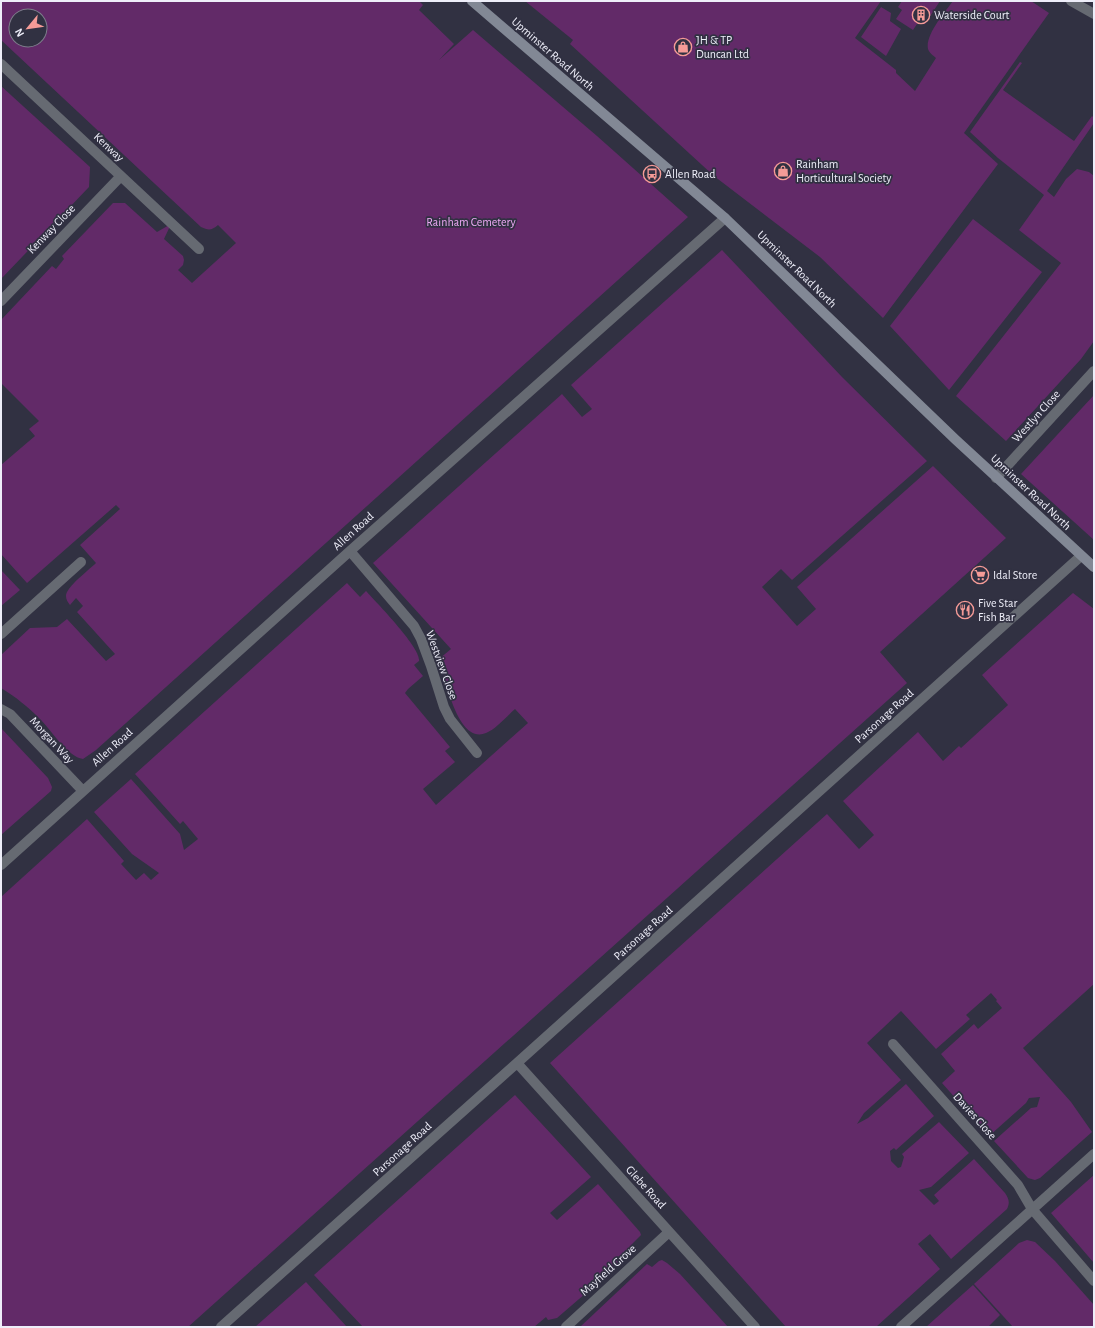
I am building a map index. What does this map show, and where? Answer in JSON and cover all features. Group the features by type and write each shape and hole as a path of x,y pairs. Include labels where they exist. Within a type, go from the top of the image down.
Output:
{"street":[{"name":"Upminster Road North","path":"472,1 725,218 996,478 1094,567"},
{"path":"1071,1 1094,14"},
{"name":"Kenway","path":"1,64 198,249"},
{"name":"Kenway Close","path":"1,301 120,176"},
{"name":"Allen Road","path":"1,865 350,551 725,218"},
{"name":"Westlyn Close","path":"996,478 1094,371"},
{"name":"Westview Close","path":"350,551 414,626 432,666 444,707 450,719 477,753"},
{"name":"Parsonage Road","path":"221,1327 518,1063 1081,556"},
{"path":"1,634 81,562"},
{"name":"Morgan Way","path":"1,708 10,714 83,791"},
{"name":"Davies Close","path":"893,1044 1018,1185 1032,1210 1094,1281"},
{"name":"Glebe Road","path":"518,1063 755,1327"},
{"path":"901,1327 1094,1154"},
{"name":"Mayfield Grove","path":"566,1327 669,1232"}],"green space":[{"name":"Rainham Cemetery","path":"1,1 419,1 423,5 419,10 454,44 439,60 473,30 597,136 688,217 96,750 83,759 77,757 66,748 31,710 1,688 1,655 30,628 57,627 67,619 106,661 115,654 77,612 83,606 76,598 70,605 66,596 67,592 74,583 96,563 80,545 120,509 116,505 27,583 1,554 1,465 35,436 29,429 39,421 1,383 1,320 52,266 56,269 64,259 62,256 113,203 125,203 157,232 171,224 164,239 183,256 183,265 178,270 192,283 236,243 218,225 210,229 201,227 10,48 48,48 48,8 8,8 8,47 1,40"},
{"path":"525,1 881,1 855,38 896,70 896,73 915,91 936,58 928,49 928,43 932,31 953,1 1031,1 1049,13 964,133 998,164 883,318 820,257 714,176 570,44 573,40"},
{"name":"Waterside Court","path":"902,1 940,1 925,24 919,21 913,30 896,19 902,10 898,7"},
{"path":"881,7 891,13 890,21 901,29 886,56 861,37"},
{"path":"1020,62 1022,63 1003,90 1074,141 1092,116 1094,118 1094,123 1047,191 1054,197 1066,179 1077,169 1089,172 1094,176 1094,341 1081,359 1006,441 956,396 1061,263 1019,230 1044,195 998,158 970,132"},
{"path":"1,86 90,167 89,187 1,279"},
{"path":"973,219 1042,272 949,390 890,326"},
{"path":"722,250 842,377 927,461 792,580 781,569 762,587 797,626 816,609 797,587 933,466 1006,538 880,652 907,683 188,1327 1,1327 1,897 87,819 124,861 121,864 136,880 144,873 151,880 159,873 132,854 94,812 131,779 180,834 184,850 198,839 183,821 180,824 135,774 347,583 360,597 366,591 406,636 418,655 419,661 414,665 423,676 405,693 450,747 445,751 455,762 423,789 436,805 528,723 515,709 486,733 476,734 467,729 454,707 439,659 451,649 373,563 562,394 582,417 592,409 571,385"},
{"path":"1094,395 1094,540 1021,474"},
{"path":"1,570 20,590 1,606"},
{"path":"1073,593 1094,609 1094,984 1023,1048 1071,1102 1092,1132 1040,1178 1035,1180 1028,1178 994,1141 1031,1108 1037,1107 1040,1097 1029,1098 1026,1103 989,1136 942,1083 955,1071 941,1054 974,1024 978,1029 1002,1008 996,1001 997,1000 991,993 966,1015 970,1019 936,1049 901,1011 867,1043 901,1080 864,1113 857,1124 868,1118 906,1084 934,1116 896,1150 894,1148 890,1151 891,1161 898,1168 901,1167 904,1157 902,1154 939,1122 969,1153 931,1187 919,1190 934,1205 939,1201 934,1195 974,1159 1005,1193 1009,1201 1009,1205 1007,1209 951,1259 930,1234 918,1244 940,1269 876,1327 786,1327 550,1063 827,814 859,849 874,835 843,801 918,732 943,761 959,746 961,748 1008,705 982,675"},
{"path":"1,728 48,778 52,787 51,791 1,835"},
{"path":"515,1095 591,1177 550,1213 557,1220 598,1184 640,1232 641,1235 631,1245 632,1251 599,1281 597,1280 593,1287 557,1318 548,1320 546,1317 534,1327 363,1327 314,1275"},
{"path":"1094,1175 1094,1263 1051,1213"},
{"path":"1027,1240 1035,1242 1055,1261 1094,1305 1094,1327 1013,1327 974,1284 1019,1243"},
{"path":"662,1260 680,1274 728,1327 580,1327 647,1264 652,1267"},
{"path":"306,1282 347,1327 255,1327"},
{"path":"973,1285 1000,1315 988,1327 926,1327"}],"place":[{"name":"Waterside Court","path":"921,15"},
{"name":"JH & TP Duncan Ltd","path":"683,47"},
{"name":"Rainham Horticultural Society","path":"783,171"},
{"name":"Allen Road","path":"652,174"},
{"name":"Idal Store","path":"980,575"},
{"name":"Five Star Fish Bar","path":"965,610"}]}
